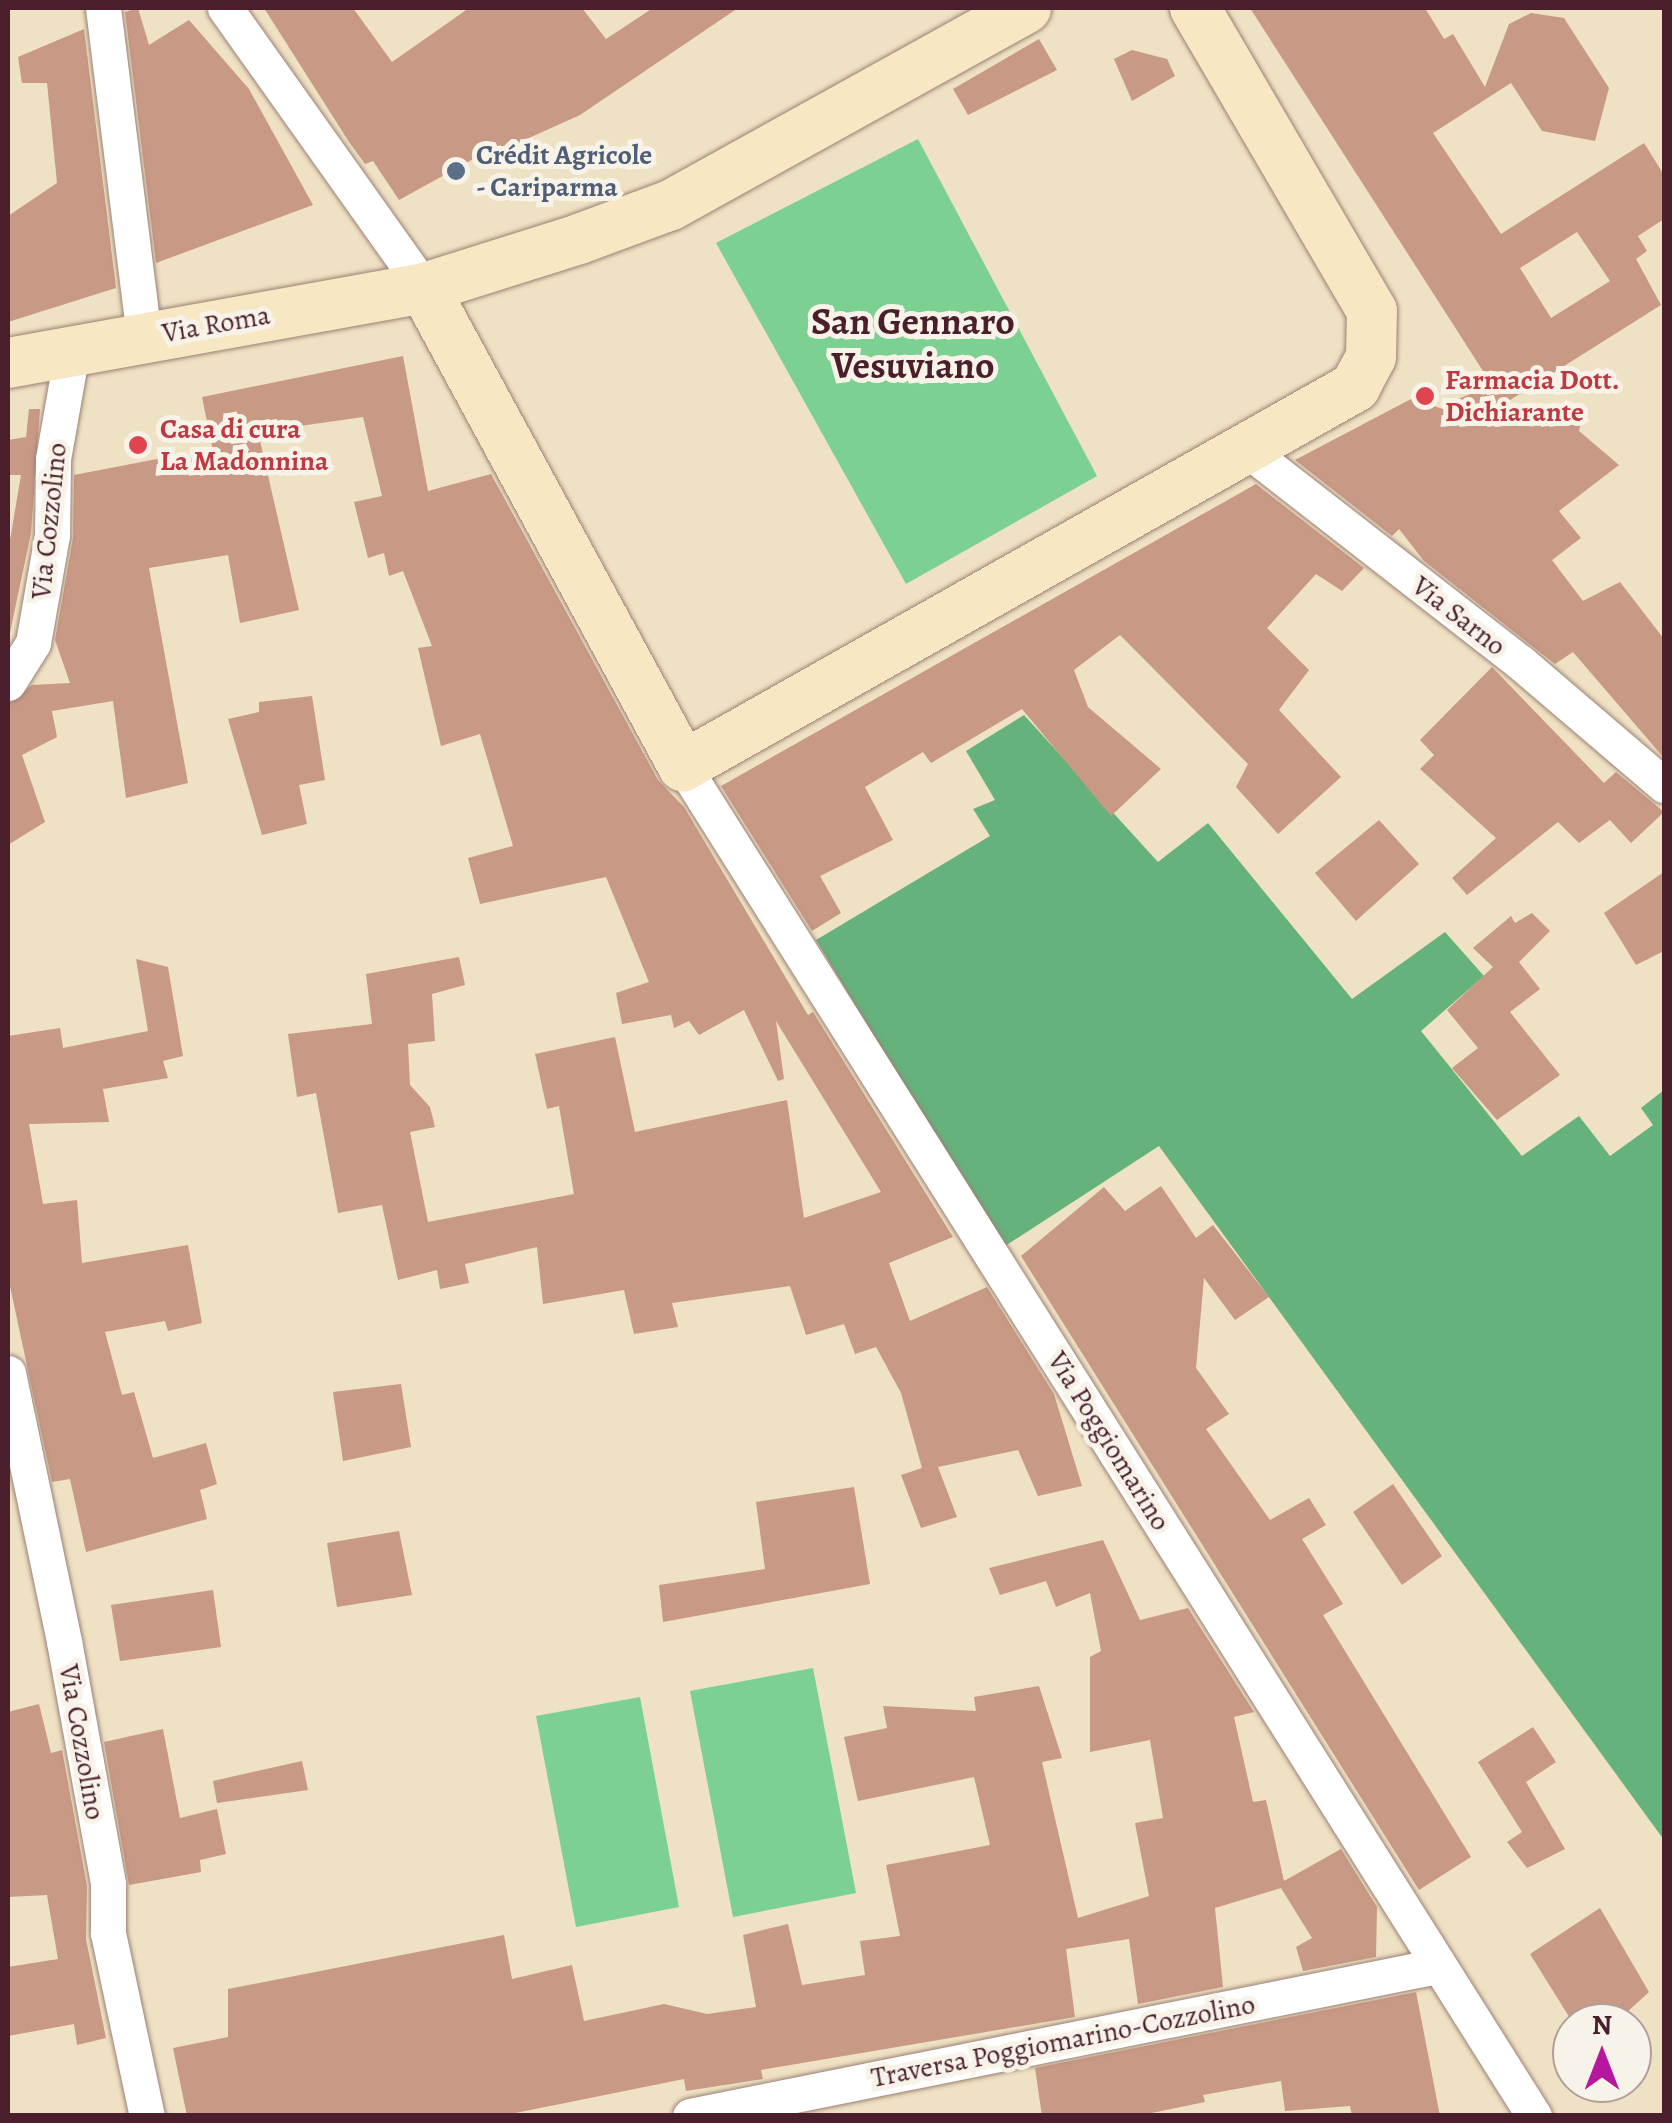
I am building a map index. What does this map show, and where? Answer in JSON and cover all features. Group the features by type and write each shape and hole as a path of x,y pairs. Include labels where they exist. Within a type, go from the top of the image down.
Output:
{"main road":[{"name":"Via Roma","path":"8,363 424,288 671,205 1026,8"},
{"path":"424,288 683,766 1250,452 1354,387 1371,358 1372,311 1195,8"}],"street":[{"path":"102,8 144,337"},
{"path":"225,8 424,288"},
{"name":"Via Cozzolino","path":"8,684 34,643 52,535 53,458 72,351"},
{"name":"Via Sarno","path":"1250,452 1521,663 1664,785"},
{"name":"Via Poggiomarino","path":"683,766 1534,2116"},
{"name":"Via Cozzolino","path":"8,1374 64,1641 108,1884 108,1933 146,2116"},
{"name":"Traversa Poggiomarino-Cozzolino","path":"690,2116 1436,1966"}],"green space":[{"path":"918,139 1097,476 906,584 716,243"},
{"path":"1024,715 1158,862 1208,823 1352,999 1445,932 1484,976 1421,1031 1522,1156 1579,1116 1610,1156 1653,1125 1641,1108 1664,1090 1664,1840 1159,1146 1002,1248 816,940 990,836 973,809 995,800 966,751"},
{"path":"813,1668 856,1893 733,1917 690,1691"},
{"path":"640,1697 679,1907 576,1927 536,1716"}],"building":[{"path":"138,8 149,45 189,20 249,89 313,205 156,263 125,12"},
{"path":"264,8 353,8 392,62 469,8 582,8 606,39 653,8 738,8 580,115 520,142 520,151 491,161 486,152 399,200 373,161 365,164 349,142"},
{"path":"1250,8 1425,8 1444,39 1453,34 1485,87 1509,24 1531,13 1564,18 1609,88 1595,141 1542,131 1511,83 1433,133 1501,234 1644,143 1664,175 1664,219 1638,236 1647,251 1636,259 1661,305 1483,417 1582,417 1579,431 1619,465 1559,511 1581,538 1552,560 1583,601 1620,582 1664,639 1664,758 1573,652 1555,664 1424,561 1399,529 1392,536 1295,460 1411,399 1453,412 1458,399 1492,385","holes":["1577,232 1610,281 1551,318 1520,268"]},
{"path":"84,29 116,288 8,322 8,216 57,183 47,83 22,83 18,57"},
{"path":"1039,39 1057,70 968,115 953,89"},
{"path":"1132,50 1167,59 1175,76 1132,101 1114,59"},
{"path":"403,356 428,491 491,474 658,780 684,807 808,1015 813,1012 953,1237 889,1263 910,1321 987,1287 1054,1394 1082,1486 1038,1496 1018,1450 938,1467 957,1517 921,1528 901,1475 922,1468 901,1393 876,1347 855,1354 844,1324 806,1335 790,1286 672,1303 678,1327 634,1334 624,1290 543,1304 537,1247 465,1264 469,1283 440,1289 437,1270 398,1280 382,1205 338,1213 316,1093 297,1097 288,1034 372,1024 366,974 459,957 465,985 432,994 435,1041 408,1044 410,1085 430,1107 435,1127 410,1132 428,1222 574,1194 559,1106 547,1109 535,1054 615,1037 635,1132 787,1100 804,1218 881,1192 776,1021 784,1079 778,1081 744,1010 699,1035 689,1021 674,1028 671,1015 622,1024 616,993 649,982 606,877 480,904 468,858 513,846 480,734 441,746 418,648 432,646 403,571 389,576 384,553 368,558 354,502 382,496 363,417 258,432 299,610 240,623 228,555 149,568 188,783 126,798 113,701 52,711 57,737 22,755 45,822 8,845 8,704 32,685 70,683 55,640 73,538 74,475 157,459 159,465 214,456 202,397"},
{"path":"29,409 40,409 31,533 8,642 8,552 21,475 8,475 8,440 26,437"},
{"path":"1256,484 1364,568 1342,591 1316,574 1267,628 1309,670 1279,710 1341,777 1278,834 1236,787 1248,764 1120,635 1074,670 1088,707 1161,769 1111,816 1022,709 931,763 923,752 865,787 893,840 820,876 841,913 812,931 721,786"},
{"path":"1492,667 1604,783 1616,772 1664,812 1631,843 1610,820 1579,843 1558,822 1467,895 1452,878 1496,838 1420,769 1434,755 1420,740"},
{"path":"312,696 325,780 299,785 307,824 262,835 228,719 259,712 259,702"},
{"path":"1379,820 1419,864 1356,921 1315,873"},
{"path":"1664,872 1664,951 1636,965 1604,913"},
{"path":"1532,913 1550,931 1519,962 1540,989 1510,1012 1560,1075 1497,1120 1452,1068 1478,1048 1447,1010 1493,967 1473,948 1511,916 1515,923"},
{"path":"136,959 168,967 183,1056 163,1061 168,1078 103,1089 109,1122 29,1124 43,1204 77,1200 82,1263 188,1245 202,1323 168,1331 165,1321 105,1332 122,1395 134,1392 153,1458 206,1443 217,1484 200,1490 207,1519 86,1552 70,1479 52,1482 8,1277 8,1036 60,1028 63,1048 148,1031"},
{"path":"1161,1186 1196,1238 1213,1225 1269,1297 1235,1320 1204,1278 1196,1368 1229,1414 1206,1429 1270,1520 1309,1498 1326,1525 1302,1539 1343,1604 1323,1615 1471,1857 1419,1890 1021,1256 1104,1187 1125,1211"},
{"path":"401,1384 411,1447 343,1461 333,1392"},
{"path":"1393,1484 1442,1556 1402,1585 1353,1512"},
{"path":"854,1487 870,1584 663,1622 659,1585 765,1569 756,1502"},
{"path":"399,1531 412,1595 337,1607 327,1543"},
{"path":"1103,1540 1140,1620 1188,1608 1254,1712 1234,1717 1253,1802 1266,1800 1284,1881 1341,1849 1377,1907 1376,1957 1303,1971 1296,1947 1312,1938 1281,1888 1215,1908 1223,1987 1138,2004 1129,1939 1066,1949 1075,2017 761,2070 763,2079 686,2091 684,2079 501,2116 187,2116 173,2048 228,2037 228,1989 504,1935 512,1979 572,1965 584,2021 664,2004 707,2014 756,2007 743,1935 788,1924 802,1985 865,1975 860,1941 900,1936 886,1865 990,1845 974,1777 858,1801 844,1737 887,1728 883,1706 976,1711 974,1697 1039,1686 1062,1758 1042,1762 1078,1918 1149,1896 1135,1823 1163,1818 1150,1740 1090,1752 1090,1657 1101,1651 1090,1593 1056,1607 1046,1581 1000,1595 989,1568"},
{"path":"213,1590 221,1647 120,1661 111,1605"},
{"path":"39,1704 51,1753 62,1750 87,1886 86,1939 106,2038 77,2045 74,2024 8,2036 8,1967 58,1959 47,1895 8,1897 8,1712"},
{"path":"1533,1727 1556,1762 1526,1782 1565,1849 1527,1868 1507,1842 1522,1832 1478,1762"},
{"path":"163,1729 180,1818 217,1809 226,1854 200,1860 201,1872 129,1885 104,1742"},
{"path":"302,1761 308,1790 217,1803 213,1781"},
{"path":"1600,1908 1649,1992 1637,2003 1561,2003 1530,1954"},
{"path":"1416,1992 1440,2116 1352,2116 1350,2106 1285,2111 1281,2081 1203,2095 1205,2102 1137,2116 1042,2116 1035,2068"}],"place":[{"name":"Crédit Agricole - Cariparma","path":"456,171"},
{"name":"Farmacia Dott. Dichiarante","path":"1425,396"},
{"name":"Casa di cura La Madonnina","path":"138,445"}],"district":[{"name":"San Gennaro Vesuviano","path":"913,344"}]}
